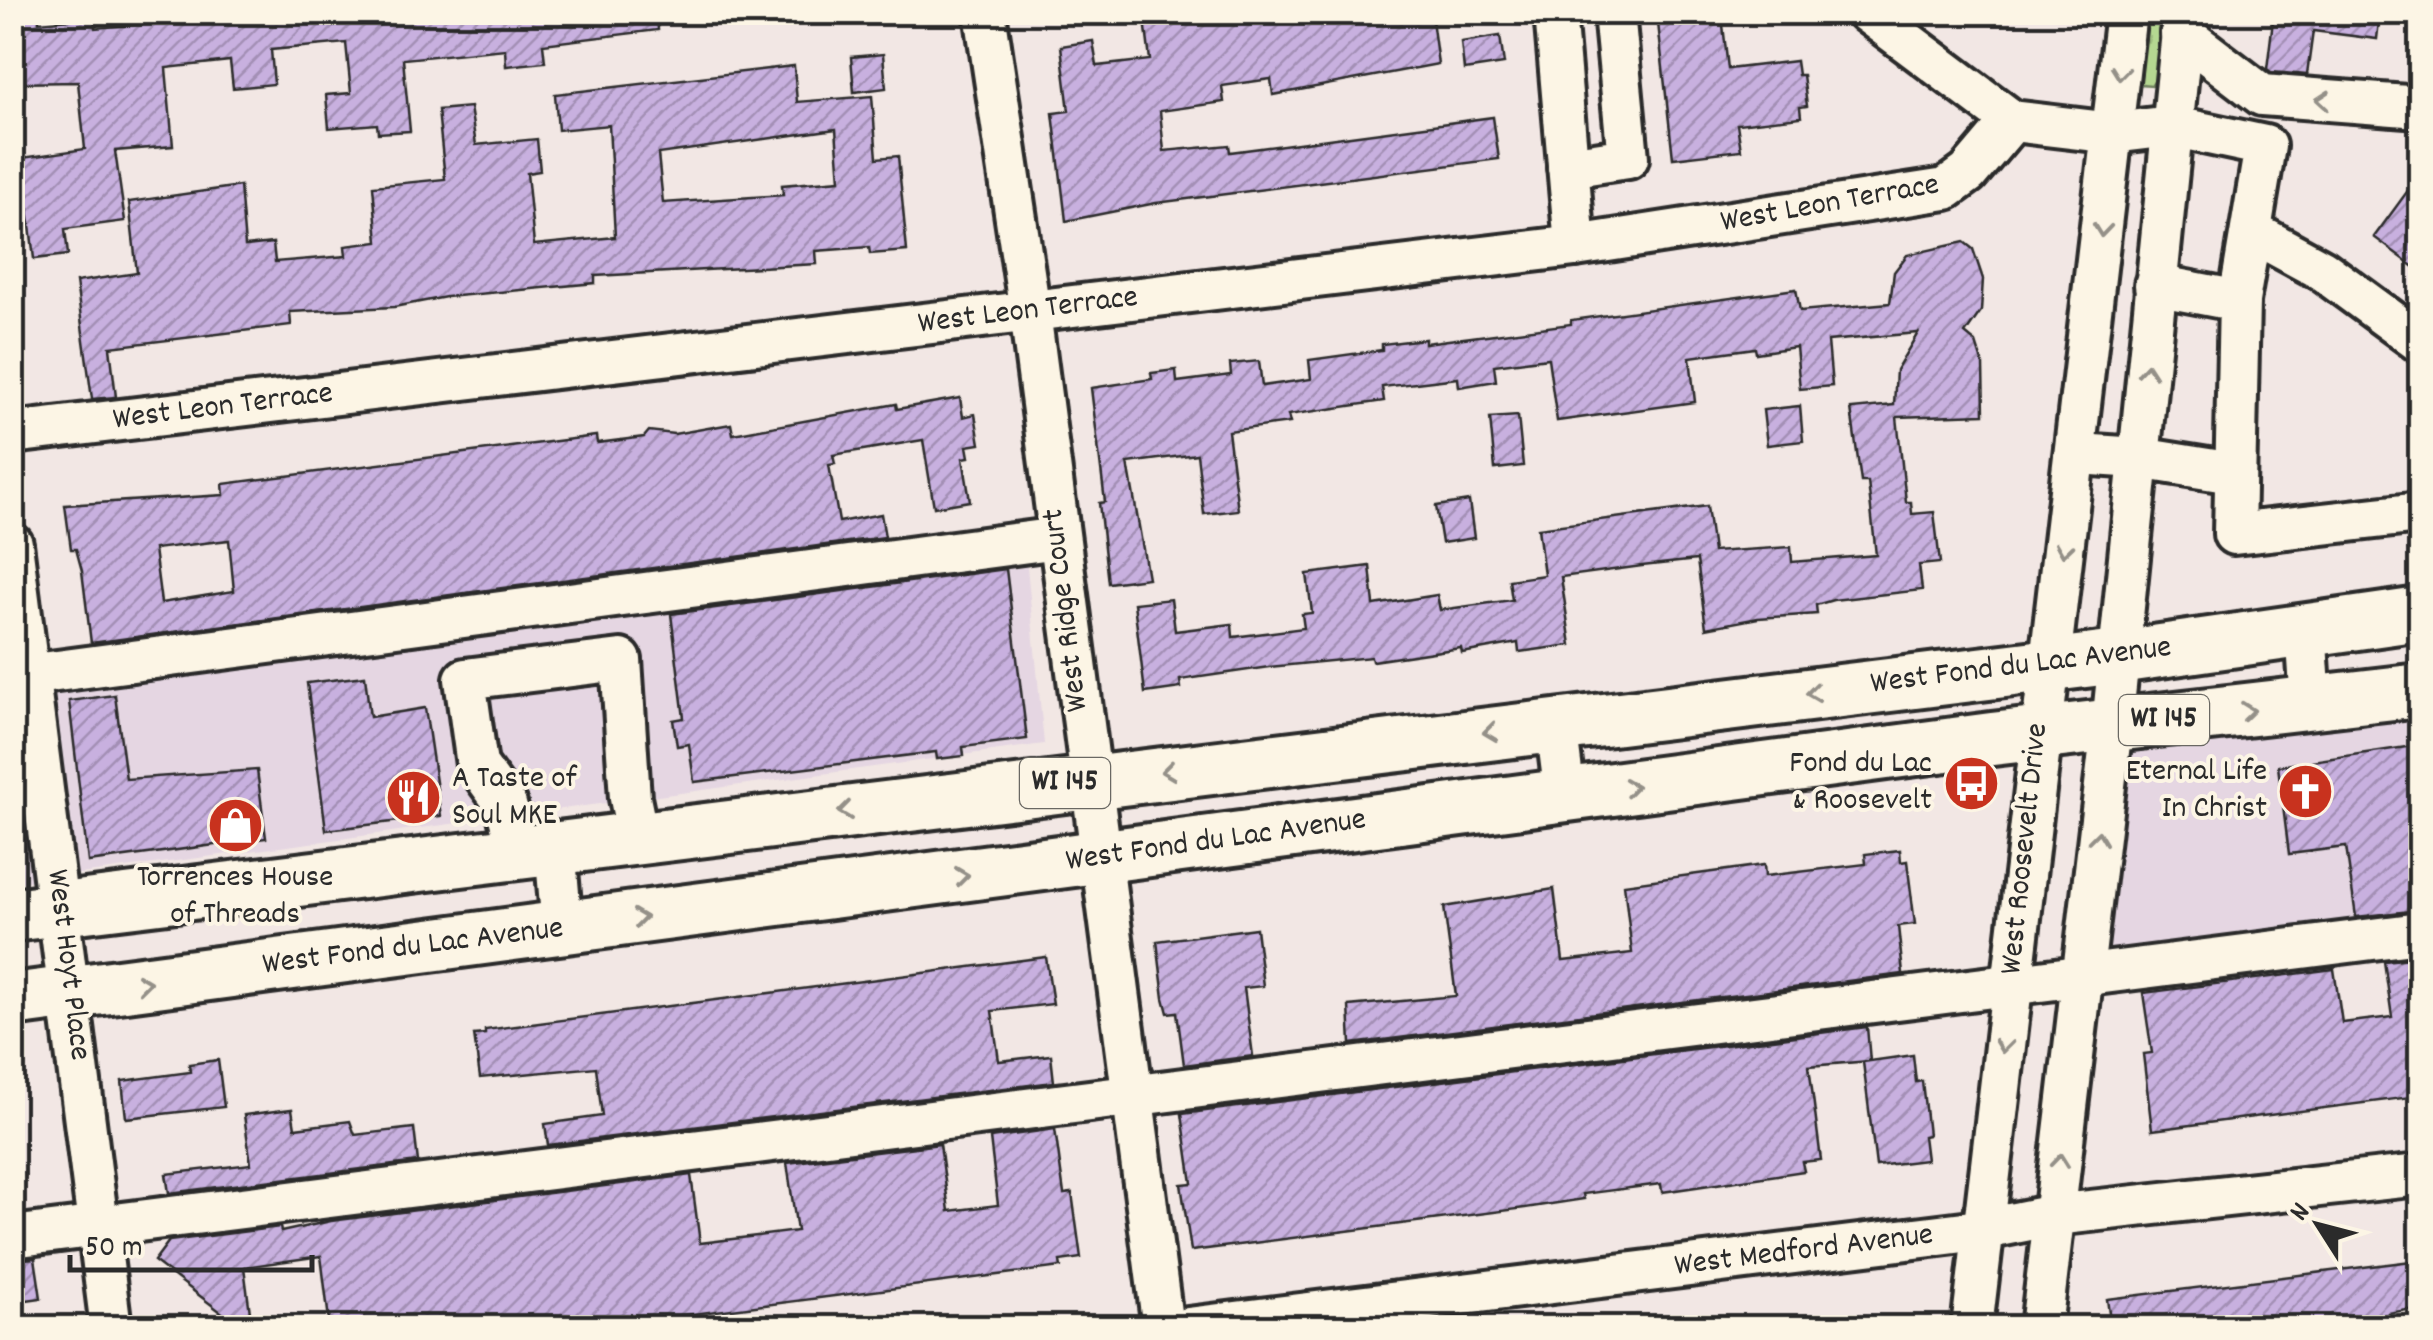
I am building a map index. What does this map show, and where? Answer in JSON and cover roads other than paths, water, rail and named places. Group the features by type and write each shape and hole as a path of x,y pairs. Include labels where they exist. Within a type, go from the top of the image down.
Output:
{"main road":[{"name":"West Fond du Lac Avenue","path":"36,912 1088,780 2118,658 2420,614"},
{"name":"West Fond du Lac Avenue","path":"12,1000 2038,733 2420,690"}],"street":[{"name":"West Ridge Court","path":"985,12 1030,312 1088,780 1163,1328"},
{"path":"1555,12 1575,246"},
{"path":"1568,167 1628,158 1614,12"},
{"path":"1867,12 2012,121 2112,133 2170,126 2265,146 2254,233 2238,301 2234,534 2420,514"},
{"name":"West Roosevelt Drive","path":"1972,1328 2038,733 2078,454 2126,12"},
{"path":"2182,23 2262,95 2420,107"},
{"name":"West Roosevelt Drive","path":"2041,1328 2112,726 2182,23"},
{"name":"West Leon Terrace","path":"12,433 1575,246 1946,190 1968,173 2012,121"},
{"path":"2254,233 2322,270 2420,342"},
{"path":"2155,284 2238,301"},
{"path":"2078,454 2139,458 2233,472"},
{"path":"22,675 1060,538"},
{"name":"West Hoyt Place","path":"12,544 36,912 72,992 111,1328"},
{"path":"2306,628 2311,704"},
{"path":"562,928 537,849 477,765 465,680 620,660 630,798 638,837"},
{"path":"1556,724 1564,796"},
{"path":"12,1236 2420,932"},
{"name":"West Medford Avenue","path":"1188,1328 1980,1230 2054,1215 2420,1175"}],"place":[{"name":"Fond du Lac & Roosevelt","path":"1971,783"},
{"name":"Eternal Life In Christ","path":"2306,791"},
{"name":"A Taste of Soul MKE","path":"413,798"},
{"name":"Torrences House of Threads","path":"235,825"}]}
